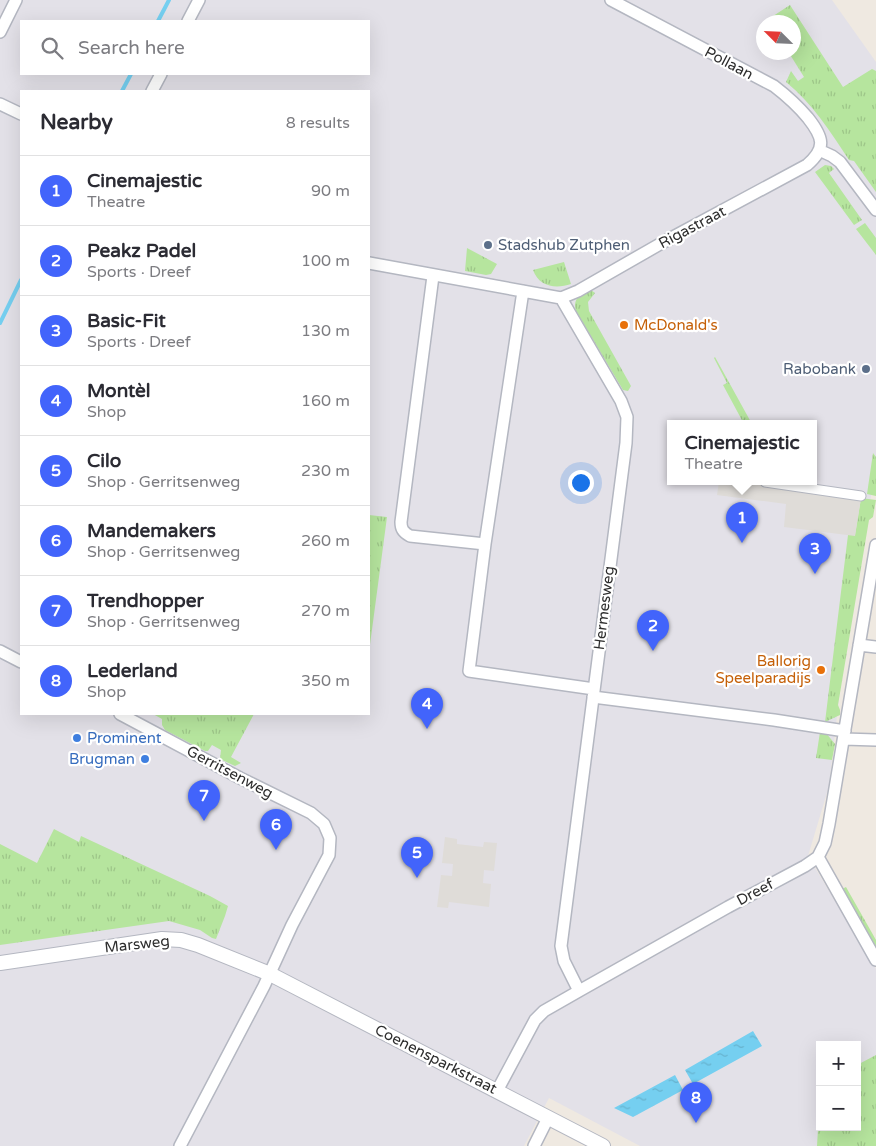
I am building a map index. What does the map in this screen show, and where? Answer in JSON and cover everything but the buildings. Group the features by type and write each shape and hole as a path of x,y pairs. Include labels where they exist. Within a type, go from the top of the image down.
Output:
{"street":[{"path":"0,32 16,0"},
{"path":"189,20 199,0"},
{"name":"Pollaan","path":"611,0 774,86 796,104 818,131 820,137 819,150"},
{"path":"153,90 160,75"},
{"path":"0,104 20,114"},
{"path":"819,150 840,162 876,210"},
{"name":"Rigastraat","path":"561,298 578,291 806,165 819,150"},
{"path":"370,263 561,298"},
{"path":"433,276 401,528 410,536 486,544"},
{"path":"522,291 469,670 593,693 774,720 876,740"},
{"name":"Hermesweg","path":"561,298 608,377 627,417 626,443 561,946 564,961 579,991"},
{"path":"786,485 861,496"},
{"path":"876,545 825,843 818,857 876,960"},
{"path":"859,645 876,647"},
{"path":"0,651 20,661"},
{"name":"Gerritsenweg","path":"122,715 240,778 311,813 324,824 330,838 329,855 292,925 270,974"},
{"name":"Dreef","path":"579,991 818,857"},
{"name":"Marsweg","path":"0,963 162,939 181,940 198,945 270,974"},
{"path":"180,1146 270,974"},
{"name":"Coenensparkstraat","path":"270,974 603,1146"},
{"path":"497,1091 535,1020 544,1011 579,991"},
{"path":"534,1146 548,1118"}],"shaded area":[{"path":"0,0 832,0 876,62 876,467 844,654 829,786 808,856 876,969 876,1057 861,1066 861,1041 816,1041 816,1131 820,1131 820,1146 640,1146 549,1098 524,1146 0,1146"},
{"path":"719,485 816,485 862,492 855,536 784,527 786,504 717,495"},
{"path":"445,837 457,839 457,844 483,847 484,842 497,843 494,871 484,870 483,883 491,884 489,907 449,902 448,908 437,907 441,875 452,876 453,864 442,863"}],"green space":[{"path":"790,5 796,15 775,15"},
{"path":"801,22 843,87 872,69 876,71 876,192 854,161 849,160 828,128 805,99 786,82 791,71 798,81 804,77 793,60 801,60"},
{"path":"825,165 831,166 834,169 829,173 862,220 854,225 815,172"},
{"path":"865,223 876,238 876,255 856,229"},
{"path":"467,248 497,264 491,274 486,275 465,271"},
{"path":"564,262 571,284 565,286 554,286 544,283 539,280 533,270"},
{"path":"591,290 595,293 588,302 589,311 631,386 628,391 623,390 576,311 575,303 578,297"},
{"path":"714,358 750,420 742,420 723,385 727,383"},
{"path":"873,453 876,457 876,496 867,494"},
{"path":"861,498 876,500 873,517 869,520 838,705 840,715 825,722 848,535 855,535"},
{"path":"370,515 387,517 370,644"},
{"path":"155,715 253,715 231,757 241,763 235,766 220,759 221,750 212,745 208,751 205,751 165,730 162,725 162,719"},
{"path":"820,732 826,733 835,744 832,760 816,758"},
{"path":"54,829 79,842 81,836 228,906 216,939 200,930 169,921 0,945 0,844 37,863"},
{"path":"846,887 876,940 876,951 842,889"},
{"path":"876,1055 876,1146 817,1146 818,1131 861,1131 861,1063"}],"water":[{"path":"753,1031 762,1046 693,1084 685,1070"},
{"path":"675,1075 683,1090 633,1117 614,1108"}],"waterway":[{"path":"159,20 169,0"},
{"path":"123,90 130,75"},
{"path":"0,323 20,282"}],"place":[{"name":"Stadshub Zutphen","path":"488,245"},
{"name":"McDonald's","path":"624,325"},
{"name":"Rabobank","path":"866,369"},
{"name":"Cinemajestic","path":"742,543"},
{"name":"Basic-Fit","path":"815,574"},
{"name":"Peakz Padel","path":"653,651"},
{"name":"Ballorig Speelparadijs","path":"821,670"},
{"name":"Montèl","path":"427,729"},
{"name":"Prominent","path":"77,738"},
{"name":"Brugman","path":"145,759"},
{"name":"Trendhopper","path":"204,821"},
{"name":"Mandemakers","path":"276,850"},
{"name":"Cilo","path":"417,878"},
{"name":"Lederland","path":"696,1123"}]}
